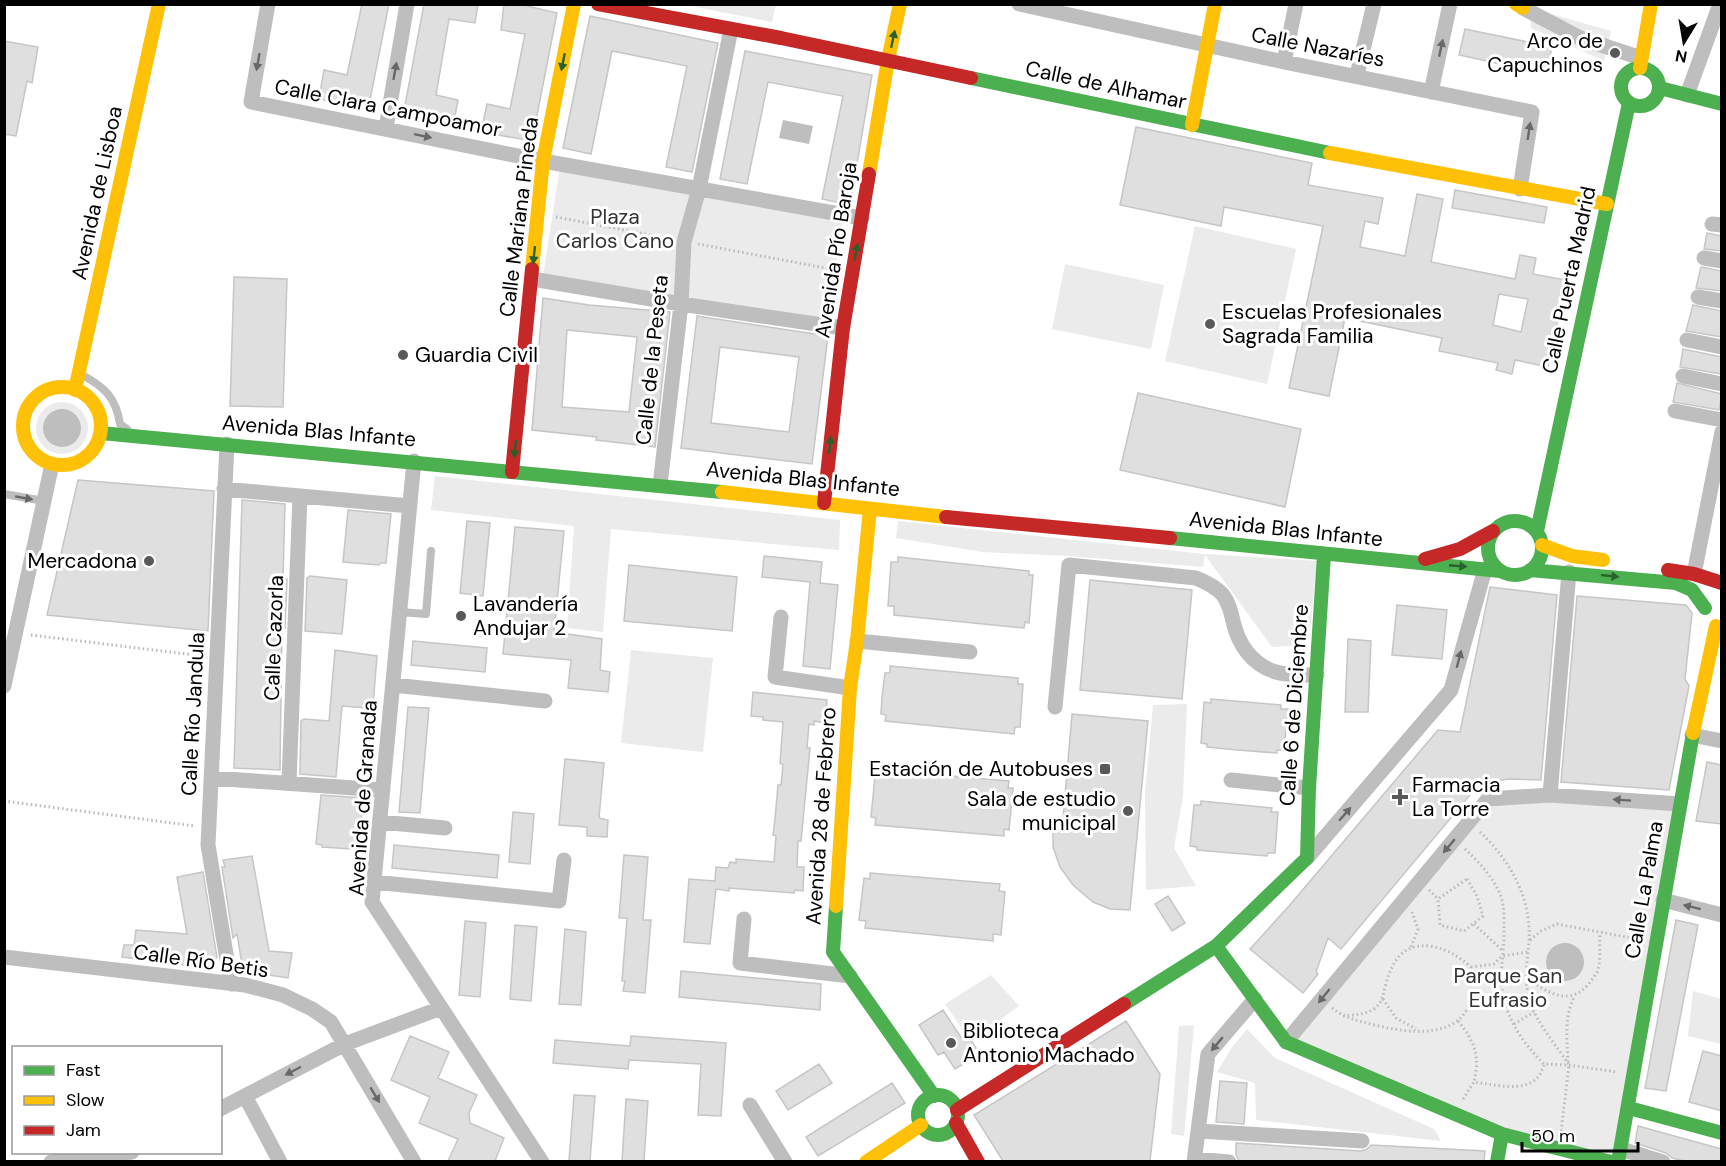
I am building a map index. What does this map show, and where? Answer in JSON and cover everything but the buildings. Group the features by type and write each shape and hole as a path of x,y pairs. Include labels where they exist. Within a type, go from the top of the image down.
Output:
{"street":[{"name":"Avenida de Lisboa","path":"75,390 159,4"},
{"name":"Calle Clara Campoamor","path":"268,4 251,102 543,161 862,218"},
{"path":"386,128 407,4"},
{"name":"Calle Mariana Pineda","path":"512,472 543,161 574,4"},
{"name":"Calle de Alhamar","path":"598,4 676,17 888,60 1192,125 1606,204"},
{"name":"Avenida Pío Baroja","path":"824,503 843,328 888,60 900,4"},
{"name":"Calle Nazaríes","path":"1019,4 1284,62 1358,75 1532,112 1520,189"},
{"path":"1192,125 1215,4"},
{"path":"1284,62 1296,4"},
{"path":"1358,75 1374,4"},
{"path":"1431,92 1450,4"},
{"path":"1521,6 1580,38 1640,63 1654,74 1659,80 1660,88 1657,98 1649,105 1639,106 1629,103 1623,95 1622,81 1640,63 1652,4"},
{"path":"1687,95 1720,4"},
{"name":"Calle de la Peseta","path":"660,485 681,304 684,242 699,189 731,29"},
{"path":"1660,88 1722,104"},
{"name":"Calle Puerta Madrid","path":"1537,531 1629,103"},
{"path":"1704,258 1722,261"},
{"path":"532,279 843,328"},
{"path":"1698,297 1722,301"},
{"path":"1687,340 1722,347"},
{"path":"1683,376 1722,384"},
{"path":"52,389 75,390 85,395 98,412 100,433 92,450 78,462 65,465 52,464 36,454 20,438 19,421 33,400 42,393 52,389"},
{"path":"1675,411 1722,420"},
{"path":"1694,574 1722,432"},
{"name":"Avenida Blas Infante","path":"100,433 660,485 1324,555 1500,571"},
{"name":"Calle Río Jandula","path":"227,444 208,845 231,984"},
{"name":"Avenida de Granada","path":"414,461 372,902 542,1161"},
{"path":"4,686 52,464"},
{"name":"Calle Puerta Madrid","path":"1510,521 1528,502 1550,467"},
{"path":"224,489 410,506"},
{"name":"Calle Cazorla","path":"289,782 300,496"},
{"name":"Avenida 28 de Febrero","path":"870,508 850,688 833,952 934,1096"},
{"path":"1415,562 1460,549 1503,523 1525,522 1537,531 1542,545 1540,558 1530,570"},
{"path":"1493,531 1488,543 1488,553 1493,564 1500,571 1515,575 1530,570 1569,572 1676,583 1692,590 1705,608 1710,621 1719,627"},
{"path":"1542,545 1572,556 1621,563"},
{"name":"Calle 6 de Diciembre","path":"1307,858 1309,788 1324,555"},
{"path":"1055,707 1069,565 1196,578 1207,582 1223,596 1230,608 1237,636 1249,656 1262,666 1276,672 1317,675"},
{"path":"1642,566 1694,574 1722,583"},
{"path":"978,1161 960,1113 954,1104 945,1097 934,1096 923,1102 918,1113 921,1125 930,1133 942,1134 952,1128 960,1113 1216,946 1307,858 1451,690 1485,569"},
{"path":"1550,795 1569,572"},
{"path":"1705,608 1713,592 1722,588"},
{"path":"781,617 775,677 850,688"},
{"name":"Calle La Palma","path":"1617,1157 1629,1108 1692,735 1719,627"},
{"path":"857,641 970,652"},
{"path":"393,685 545,701"},
{"path":"1692,735 1722,741"},
{"path":"211,778 383,790"},
{"path":"1231,780 1309,788"},
{"path":"1286,1042 1488,799 1550,795 1680,804"},
{"path":"380,822 446,828"},
{"path":"374,882 559,901 564,860"},
{"path":"1664,900 1722,915"},
{"path":"744,919 740,963 850,976"},
{"path":"1216,946 1286,1042 1502,1134 1559,1148 1663,1161"},
{"name":"Calle Río Betis","path":"4,957 246,985 284,995 332,1022 414,1161"},
{"path":"1229,1161 1194,1160 1208,1054 1255,999"},
{"path":"222,1108 345,1044 441,1008"},
{"path":"245,1096 280,1161"},
{"path":"750,1105 785,1161"},
{"path":"1629,1108 1722,1133"},
{"path":"866,1161 921,1125"},
{"path":"1199,1131 1362,1142"},
{"path":"1497,1161 1502,1134"},
{"path":"51,1161 114,1154"}],"lane":[{"path":"79,374 99,384 118,411 120,424 135,436"},
{"path":"4,494 44,501"},
{"path":"400,612 426,614 431,551"}],"path":[{"path":"16,633 217,657"},
{"path":"4,801 209,828"},
{"path":"1469,822 1499,854 1523,892 1527,909 1529,942 1526,977 1530,1002 1534,1012 1569,1065"},
{"path":"1454,840 1484,869 1500,893 1504,922 1502,991 1509,1015 1536,1057 1544,1064 1569,1065 1634,1075"},
{"path":"1467,879 1477,896 1483,916 1474,924 1464,931 1440,925 1438,899 1467,879"},
{"path":"1404,899 1414,914 1418,929 1412,946"},
{"path":"1474,924 1504,951"},
{"path":"1529,942 1541,931 1557,924 1656,943"},
{"path":"1559,1148 1569,1065 1566,1021 1568,1008 1574,997 1586,988 1598,972 1600,932"},
{"path":"1321,1000 1342,1016 1398,1030 1440,1029 1458,1021 1467,1008 1472,994 1471,967 1451,951 1424,945 1412,946 1400,954 1391,968 1383,999 1373,1009 1361,1015 1342,1016"},
{"path":"1471,967 1494,964 1502,956 1528,952"},
{"path":"1526,977 1541,988 1560,996 1574,997"},
{"path":"1383,999 1396,1018 1420,1031"},
{"path":"1514,1024 1534,1012"},
{"path":"1456,1114 1467,1090 1474,1082 1478,1065 1474,1046 1458,1021"},
{"path":"1474,1082 1512,1086 1529,1084 1539,1077 1544,1064"}],"green space":[{"path":"776,4 772,22 686,5"},
{"path":"1530,8 1611,31 1604,61 1531,28"},
{"name":"Plaza Carlos Cano","path":"561,161 845,208 826,322 543,276"},
{"path":"1195,226 1296,249 1267,384 1165,361"},
{"path":"1065,264 1164,285 1151,349 1052,329"},
{"path":"57,402 67,402 76,406 84,414 88,428 84,442 76,450 67,454 57,454 48,450 40,442 36,433 36,423 40,414 48,406"},
{"path":"435,476 840,520 839,550 611,529 603,632 567,628 574,526 431,510"},
{"path":"898,521 1205,554 1317,561 1311,622 1305,645 1272,647 1205,555 1203,567 983,552 896,538"},
{"path":"631,650 713,658 703,752 621,743"},
{"path":"1187,704 1183,796 1174,848 1196,886 1146,890 1145,793 1153,705"},
{"name":"Parque San Eufrasio","path":"1488,799 1680,804 1618,1161 1502,1134 1286,1042"},
{"path":"991,975 1019,1006 982,1033 972,1026 961,1027 945,1004"},
{"path":"1693,991 1721,999 1721,1044 1688,1036"},
{"path":"1194,1025 1184,1136 1171,1134 1179,1026"},
{"path":"1247,1029 1275,1058 1434,1129 1441,1141 1256,1120 1255,1083 1217,1072"}],"shaded area":[{"path":"783,120 813,126 809,144 779,138"},
{"path":"62,409 69,410 75,415 80,421 80,435 75,441 69,446 62,447 55,446 49,441 44,435 43,428 44,421 49,415 55,410"},
{"path":"1565,943 1572,944 1578,949 1583,955 1583,969 1578,975 1572,980 1565,981 1558,980 1552,975 1547,969 1546,962 1547,955 1552,949 1558,944"}],"traffic: fast":[{"path":"1640,68 1654,73 1659,87 1654,101 1640,106 1626,101 1621,87 1626,73 1640,68"},
{"path":"971,78 1330,153"},
{"path":"1660,88 1722,104"},
{"path":"1537,531 1629,103"},
{"path":"101,433 722,492"},
{"path":"1510,521 1520,521 1530,525 1538,533 1542,548 1538,563 1530,571 1520,575 1510,575 1500,571 1492,563 1488,553 1488,543 1492,533 1500,525 1510,521"},
{"path":"1170,538 1500,571"},
{"path":"1124,1004 1216,946 1307,858 1309,788 1324,555"},
{"path":"1530,570 1676,583 1692,590 1705,608"},
{"path":"1618,1162 1693,733"},
{"path":"836,906 833,952 934,1096"},
{"path":"1216,946 1286,1042 1502,1134 1611,1162"},
{"path":"938,1095 952,1101 958,1115 952,1129 938,1135 924,1129 918,1115 924,1101 938,1095"},
{"path":"1629,1108 1722,1133"},
{"path":"1497,1162 1502,1134"}],"traffic: slow":[{"path":"75,390 159,4"},
{"path":"532,269 543,161 574,4"},
{"path":"869,174 900,4"},
{"path":"1192,125 1215,4"},
{"path":"1516,4 1523,8"},
{"path":"1640,68 1651,4"},
{"path":"1330,153 1607,204"},
{"path":"62,387 77,390 89,399 98,411 101,426 98,441 89,453 77,462 62,465 47,462 35,453 26,441 23,426 26,411 35,399 47,390 62,387"},
{"path":"722,492 946,517"},
{"path":"836,906 850,688 870,509"},
{"path":"1542,545 1572,556 1603,560"},
{"path":"1693,733 1716,626"},
{"path":"866,1162 921,1125"}],"traffic: jam":[{"path":"598,4 781,38 971,78"},
{"path":"824,503 843,328 869,174"},
{"path":"512,472 532,269"},
{"path":"946,517 1170,538"},
{"path":"1425,559 1460,549 1493,531"},
{"path":"1668,570 1694,574 1722,583"},
{"path":"957,1110 1124,1004"},
{"path":"956,1123 978,1162"}],"place":[{"name":"Arco de Capuchinos","path":"1615,53"},
{"name":"Escuelas Profesionales Sagrada Familia","path":"1210,324"},
{"name":"Guardia Civil","path":"403,355"},
{"name":"Mercadona","path":"149,561"},
{"name":"Lavandería Andujar 2","path":"461,616"},
{"name":"Estación de Autobuses","path":"1105,769"},
{"name":"Farmacia La Torre","path":"1400,797"},
{"name":"Sala de estudio municipal","path":"1128,811"},
{"name":"Biblioteca Antonio Machado","path":"951,1043"}]}
